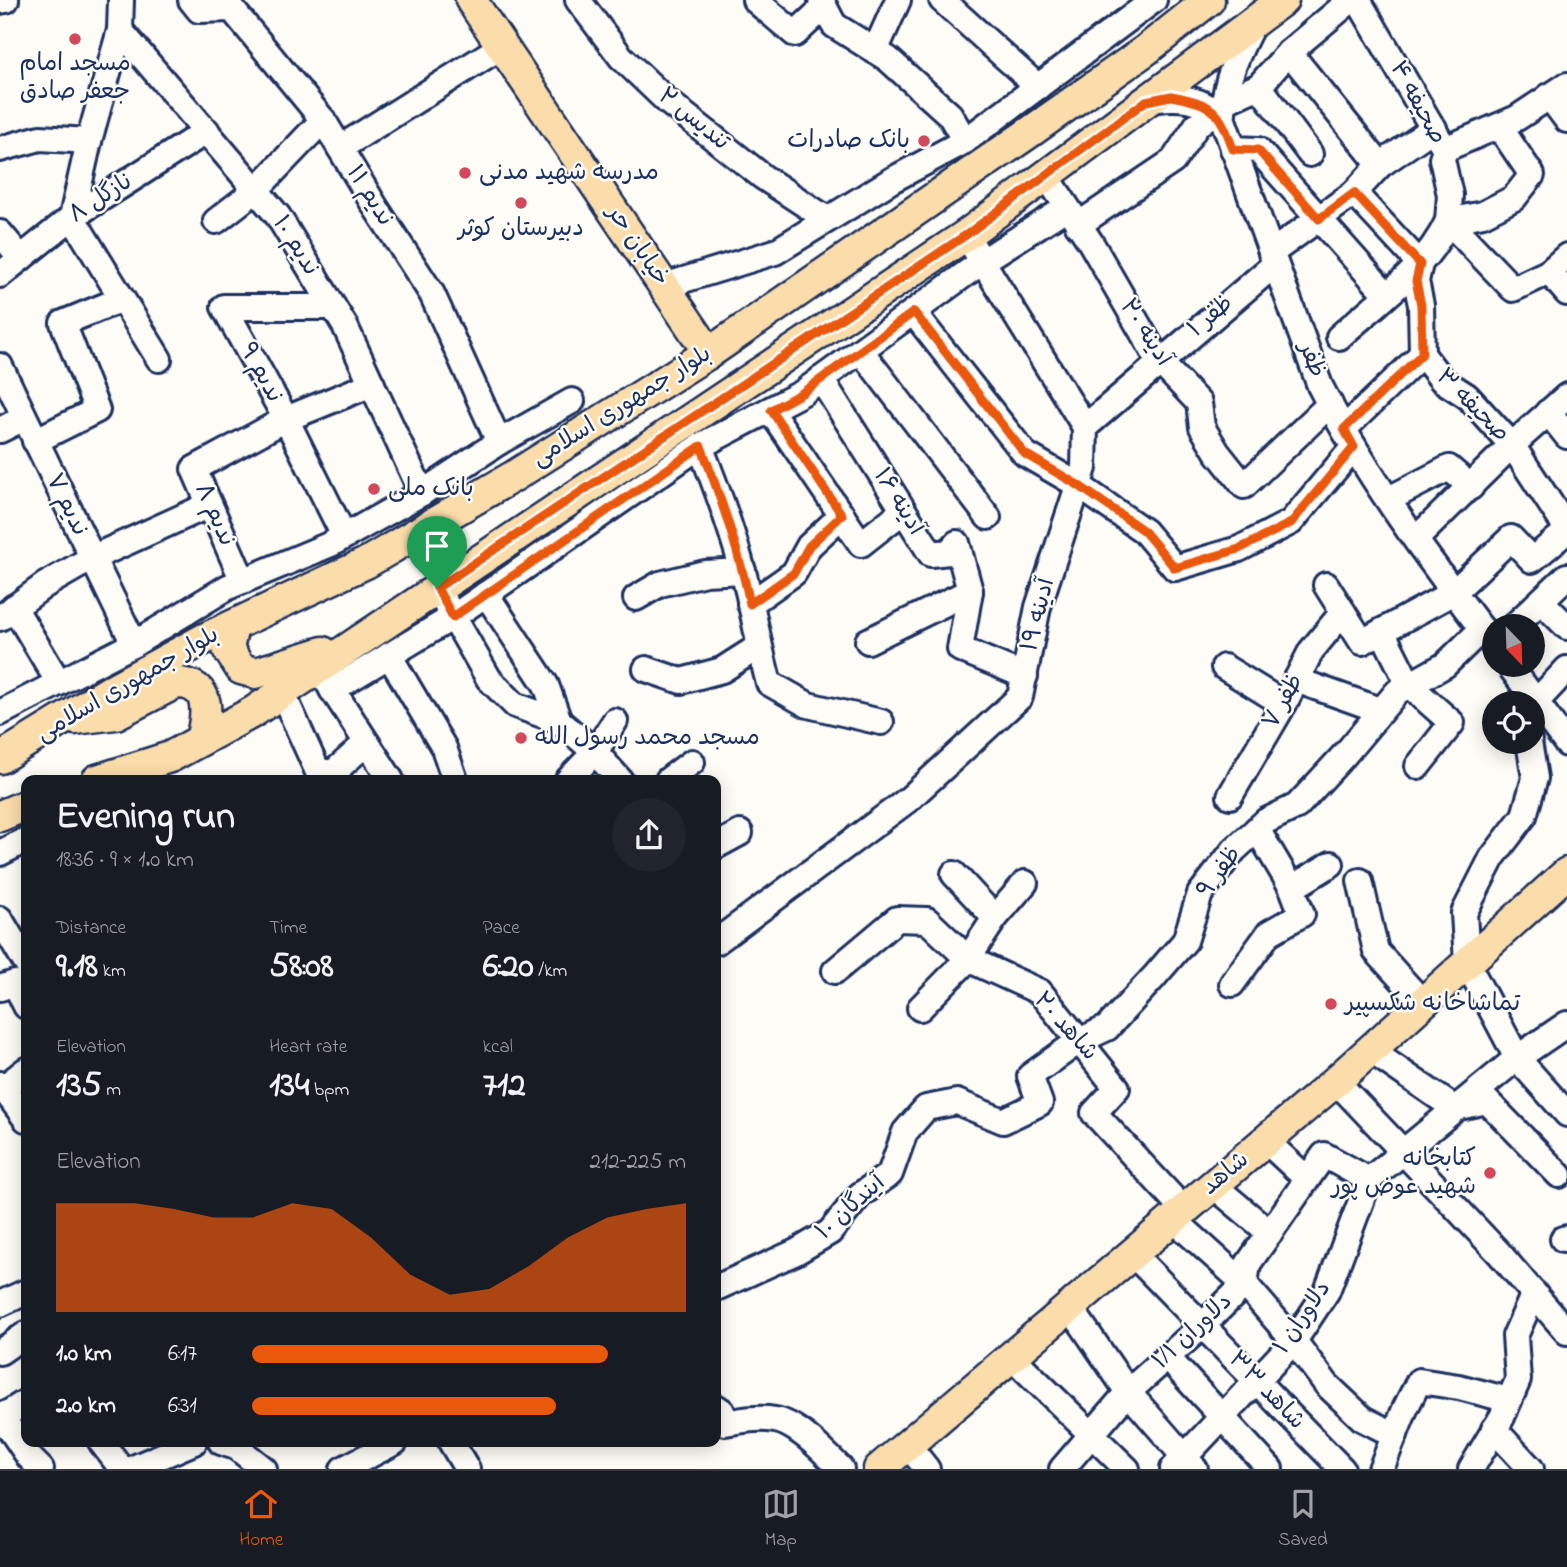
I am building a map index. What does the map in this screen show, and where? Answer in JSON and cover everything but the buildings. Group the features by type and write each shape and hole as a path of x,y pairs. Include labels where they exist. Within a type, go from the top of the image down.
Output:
{"main road":[{"name":"خیابان حر","path":"471,0 709,352"},
{"name":"بلوار جمهوری اسلامی","path":"0,758 113,689 233,626 383,554 514,476 709,352 1030,132 1146,50 1209,0"},
{"name":"بلوار جمهوری اسلامی","path":"117,775 170,757 253,712 282,692 325,679 364,637 966,235 1283,0"},
{"path":"233,626 228,649 241,669 256,673 364,637"},
{"path":"64,720 116,714 176,683 184,683 195,689 206,705 207,715 201,740"},
{"path":"0,816 21,807"},
{"name":"شاهد","path":"879,1469 1336,1081 1467,962 1565,881"}],"street":[{"path":"0,1 6,0"},
{"path":"121,0 120,30 89,141 72,217 159,359"},
{"name":"ندیم ۱۱","path":"191,0 199,10 232,9 323,120 432,294 499,442"},
{"name":"تندیس ۲","path":"578,0 621,57 667,102 762,177 827,219"},
{"path":"755,0 795,34 823,3 834,25 888,60 950,115 965,141"},
{"path":"874,51 898,0"},
{"path":"942,0 1038,87"},
{"path":"664,286 775,252 892,180 965,141 1038,87 1122,9 1154,0"},
{"path":"388,775 325,679 389,655 453,617 701,446 802,393 983,261 1173,161 1197,125 1259,86 1289,52 1351,0"},
{"name":"صحیفه ۴","path":"1358,0 1440,138 1450,195 1448,221"},
{"path":"1221,111 1239,49 1256,20"},
{"name":"ندیم ۱۰","path":"120,30 278,216 334,307 422,493"},
{"path":"340,148 502,46"},
{"path":"1289,52 1380,165"},
{"path":"1259,86 1310,154"},
{"path":"1558,90 1567,120"},
{"name":"ظفر ۱","path":"1085,427 1273,259 1354,193 1380,165 1440,138 1499,126 1558,90"},
{"path":"1146,101 1171,96 1194,100 1221,111"},
{"path":"1012,107 1030,132"},
{"name":"ظفر","path":"1221,111 1273,259 1329,404 1389,499 1482,629"},
{"path":"216,222 256,190 323,120"},
{"path":"1448,221 1483,214 1514,198 1532,175 1499,126"},
{"name":"نازگل ۸","path":"0,275 72,217 207,131"},
{"path":"0,149 40,138 89,141"},
{"path":"1233,149 1258,150 1386,294"},
{"name":"آدینه ۲۰","path":"1046,175 1159,361 1199,403 1202,426 1217,452 1244,486 1329,404"},
{"path":"1354,193 1420,264"},
{"path":"1339,337 1420,264 1439,242 1448,221"},
{"path":"1448,221 1513,289 1558,264 1567,293"},
{"path":"0,233 21,258"},
{"path":"966,235 1085,427"},
{"path":"914,312 1025,454 1078,485 1144,531 1175,568 1239,549 1291,523 1349,438 1422,354 1421,305 1416,281 1420,264"},
{"path":"0,430 29,429 97,410 63,323 122,299"},
{"name":"ندیم ۹","path":"334,307 225,307 286,419 344,536"},
{"path":"860,351 988,517"},
{"name":"صحیفه ۳","path":"1422,354 1442,380 1467,396 1512,445 1567,530"},
{"name":"ندیم ۷","path":"0,366 134,644"},
{"name":"آدینه ۱۶","path":"821,379 931,554 949,552 957,543 970,591 960,649 1025,676"},
{"path":"286,419 372,384"},
{"path":"1416,538 1567,396"},
{"path":"0,713 134,644 228,587 344,536 422,493 499,442 572,401"},
{"path":"771,410 861,544 903,511"},
{"path":"1548,412 1567,436"},
{"name":"ندیم ۸","path":"243,581 194,469 286,419"},
{"name":"آدینه ۱۹","path":"721,938 909,799 1020,697 1038,607 1084,468 1085,427"},
{"path":"701,446 743,571 758,647 769,683 808,705 881,722"},
{"path":"1389,499 1450,468 1471,487"},
{"path":"59,683 7,612 45,585 92,558 209,505"},
{"path":"750,604 794,573 809,546 842,515"},
{"path":"369,522 383,554"},
{"path":"1532,560 1567,530"},
{"path":"1326,585 1362,642 1454,592 1511,538 1555,588 1567,627"},
{"path":"636,598 660,584 705,573 743,571"},
{"path":"437,588 489,679 515,705 559,721 595,752 616,775"},
{"path":"1527,614 1555,588"},
{"path":"868,641 970,591"},
{"path":"486,594 545,685 559,721"},
{"name":"ظفر ۷","path":"1230,796 1284,704 1311,651 1343,612"},
{"path":"1382,631 1409,685 1452,723 1418,766"},
{"name":"ظفر ۹","path":"957,1102 1003,1121 1040,1103 1030,1076 1079,1041 1107,1028 1154,977 1185,941 1200,894 1234,850 1266,821 1297,806 1397,692 1482,641"},
{"path":"646,669 681,681 722,670 758,647"},
{"path":"389,655 444,748 452,775"},
{"path":"1224,667 1284,704"},
{"path":"1542,691 1567,669"},
{"path":"1296,680 1380,710"},
{"path":"282,692 318,772 332,775"},
{"path":"573,775 595,752 615,720"},
{"path":"1545,720 1567,743"},
{"path":"338,775 366,743"},
{"path":"1531,754 1535,778 1524,816 1492,858 1464,913 1467,962 1517,1058 1567,1114"},
{"path":"675,775 692,762"},
{"path":"1232,984 1269,933 1302,914 1292,888 1257,829"},
{"path":"721,843 740,833"},
{"path":"0,853 21,842"},
{"path":"1292,888 1331,864"},
{"path":"954,874 995,918"},
{"path":"1360,881 1376,951 1422,1002"},
{"path":"920,1009 968,959 995,918 1024,883"},
{"path":"0,919 21,955"},
{"name":"شاهد ۲۰","path":"835,971 897,919 927,920 968,959 1040,992 1118,1088 1094,1113 1178,1215"},
{"path":"0,988 15,983 21,996"},
{"name":"دلاوران ۱","path":"1184,1465 1221,1417 1294,1340 1327,1291 1369,1180 1517,1058 1567,1024"},
{"path":"1370,1049 1454,1108 1487,1101 1559,1175"},
{"path":"21,1073 1,1086 21,1112"},
{"path":"1336,1081 1404,1151 1567,1332"},
{"name":"آیندگان ۱۰","path":"721,1286 796,1252 830,1232 860,1195 890,1174 905,1132 926,1108 957,1102"},
{"path":"1265,1140 1307,1179"},
{"name":"دلاوران ۱/۱","path":"1062,1469 1128,1392 1245,1284 1248,1264 1324,1155 1369,1180"},
{"path":"1213,1185 1269,1233"},
{"path":"1178,1215 1245,1284 1294,1340 1327,1385 1363,1419 1395,1435"},
{"name":"شاهد ۳۳","path":"1132,1253 1342,1469"},
{"path":"1471,1469 1518,1380 1515,1336 1534,1293"},
{"path":"0,1304 21,1294"},
{"path":"1070,1307 1128,1392 1184,1465"},
{"path":"0,1352 21,1337"},
{"path":"1011,1356 1127,1469"},
{"path":"1167,1357 1270,1469"},
{"path":"1381,1469 1419,1381 1459,1387 1509,1400"},
{"path":"21,1405 1,1415 21,1445"},
{"path":"721,1410 726,1423 747,1419 778,1420 817,1443 841,1469"},
{"path":"1494,1429 1531,1469"},
{"path":"908,1445 927,1469"},
{"path":"22,1447 41,1469"},
{"path":"105,1447 122,1469"},
{"path":"131,1469 182,1447"},
{"path":"238,1447 264,1469"},
{"path":"356,1466 388,1447"},
{"path":"454,1447 467,1469"}],"place":[{"name":"مسجد امام جعفر صادق","path":"75,39"},
{"name":"بانک صادرات","path":"924,141"},
{"name":"مدرسه شهید مدنی","path":"465,173"},
{"name":"دبیرستان کوثر","path":"521,203"},
{"name":"بانک ملی","path":"374,489"},
{"name":"مسجد محمد رسول الله","path":"521,738"},
{"name":"تماشاخانه شکسپیر","path":"1331,1004"},
{"name":"کتابخانه شهید عوض پور","path":"1490,1173"}],"route":[{"path":"1171,96 1194,100 1215,111 1223,120 1233,149 1258,150 1319,219 1354,193 1420,264 1416,281 1421,305 1422,354 1344,429 1354,447 1291,523 1239,549 1175,568 1144,531 1078,485 1025,454 914,312 802,393 771,410 842,515 809,546 794,573 750,604 743,571 701,446 453,617 437,588 966,235 1146,101 1171,96"}]}
